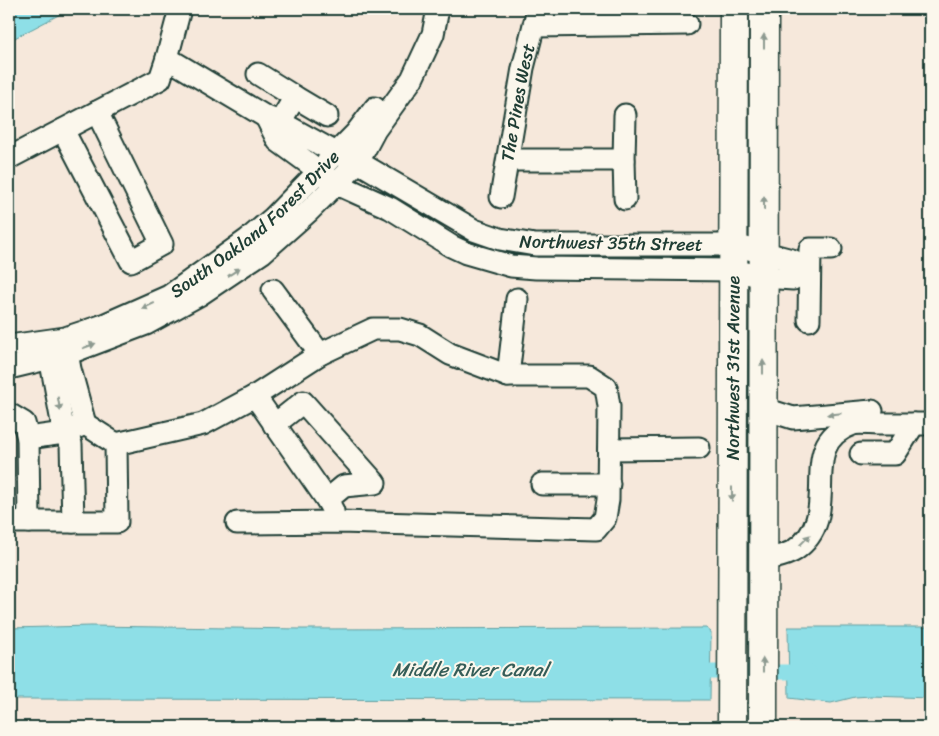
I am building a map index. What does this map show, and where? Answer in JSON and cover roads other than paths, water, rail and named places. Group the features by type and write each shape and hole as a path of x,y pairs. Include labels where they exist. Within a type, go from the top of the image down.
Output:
{"main road":[{"name":"Northwest 31st Avenue","path":"732,717 734,9"},
{"name":"Northwest 31st Avenue","path":"763,717 764,9"}],"street":[{"path":"9,158 160,79 180,9"},
{"name":"South Oakland Forest Drive","path":"57,348 169,296 247,240 273,218 356,133 390,88 419,38 424,9"},
{"name":"South Oakland Forest Drive","path":"9,346 57,348 146,324 199,295 263,252 308,212 358,162 375,130 412,79 433,34 438,9"},
{"path":"536,17 687,24"},
{"name":"The Pines West","path":"501,197 524,68 536,17"},
{"name":"Northwest 35th Street","path":"167,58 273,120 336,153 358,162 474,230 500,239 535,245 733,258 764,264 792,260 810,268"},
{"path":"258,74 326,116"},
{"path":"295,97 273,120 278,141 337,184 390,208 451,246 479,257 511,266 560,269 733,258"},
{"path":"63,130 131,261 162,244 97,112"},
{"path":"625,115 625,199"},
{"path":"508,160 624,160"},
{"path":"809,320 810,248 830,249"},
{"path":"274,290 320,354"},
{"path":"508,376 517,299"},
{"path":"57,348 84,424 116,444 203,424 255,396 320,354 373,329 400,329 420,335 450,354 508,376 589,376 606,387 609,406 608,500 605,518 596,529 339,522 237,523"},
{"path":"9,368 57,348"},
{"path":"57,348 64,433 71,444 73,522"},
{"path":"255,396 327,500 339,522"},
{"path":"274,425 303,402 375,483 344,486 312,479"},
{"path":"763,404 775,413 793,418 860,411 891,410 922,424"},
{"path":"9,414 24,423 28,438 19,522 116,522 116,444"},
{"path":"28,438 64,433 84,424"},
{"path":"762,562 794,551 812,533 820,511 822,455 827,441 839,431 855,424 922,424"},
{"path":"861,454 895,454 922,424"},
{"path":"609,449 699,448"},
{"path":"542,484 608,484"},
{"path":"327,500 344,486"}],"water":[{"path":"9,9 70,9 9,41"},
{"path":"91,626 302,629 706,628 711,632 710,700 9,699 9,628"},
{"path":"788,627 930,627 930,698 871,696 855,697 831,703 789,698"}],"waterway":[{"name":"Middle River Canal","path":"692,672 809,672"}]}
